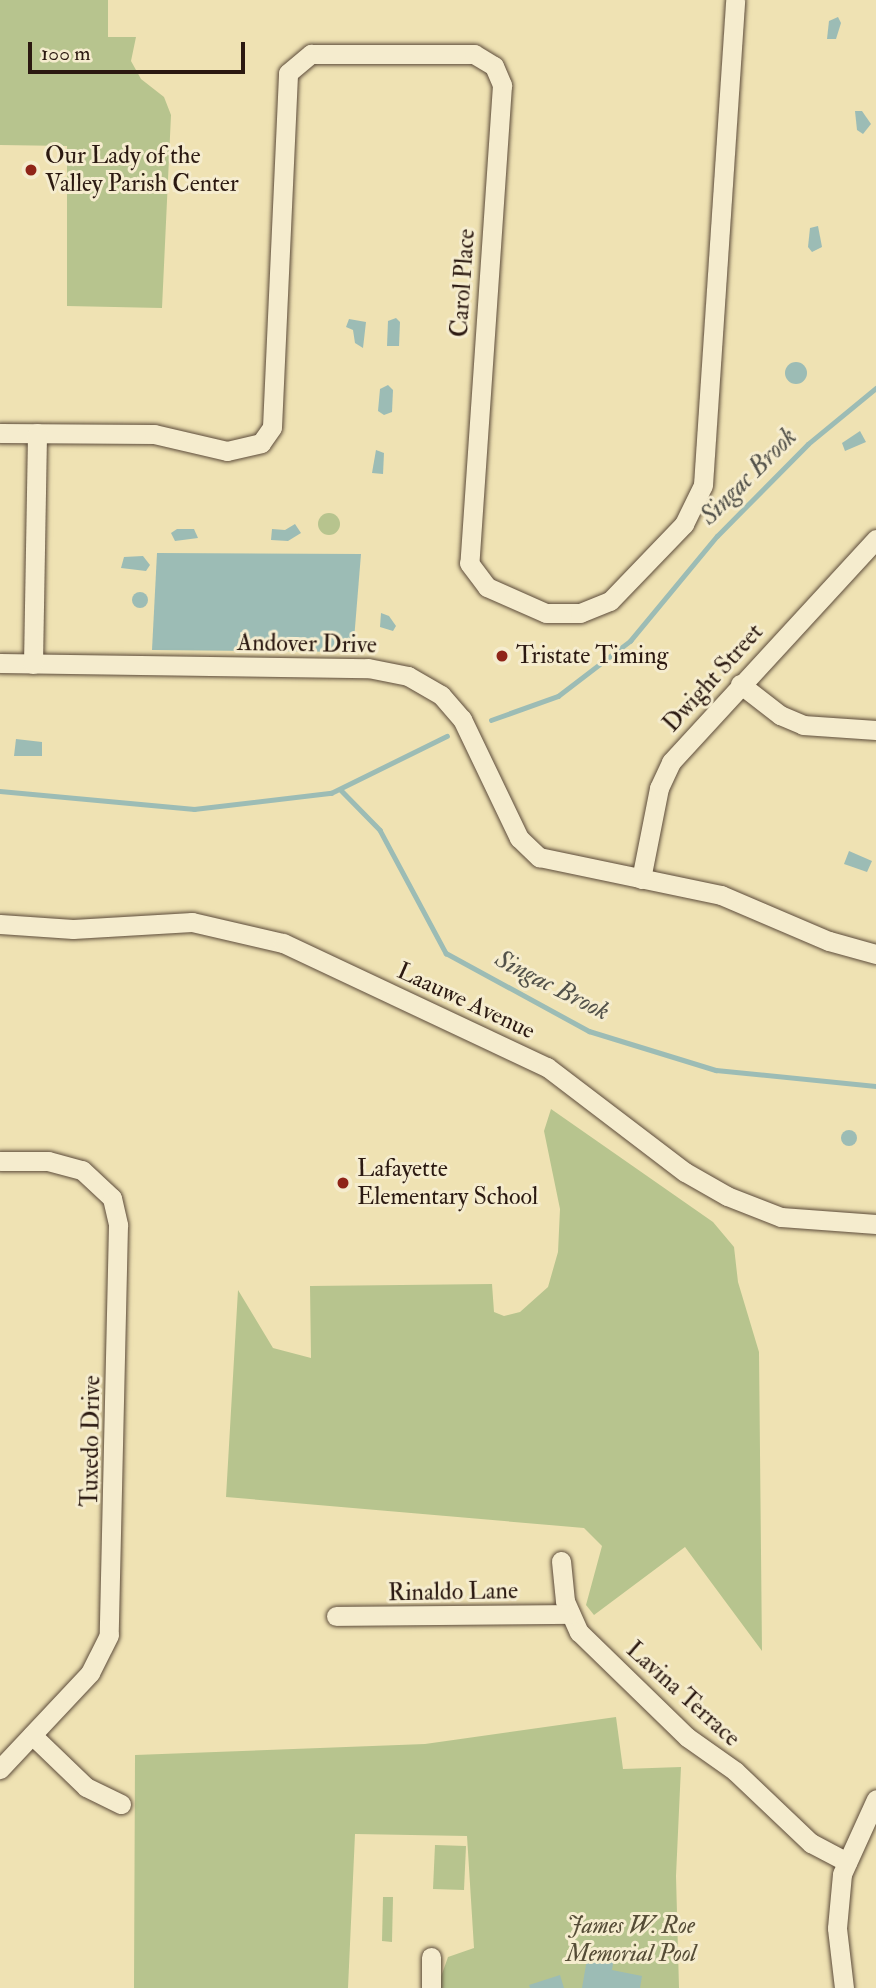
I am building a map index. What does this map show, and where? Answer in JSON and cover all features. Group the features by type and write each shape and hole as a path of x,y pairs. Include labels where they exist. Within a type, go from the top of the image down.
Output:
{"street":[{"name":"Carol Place","path":"0,432 163,435 227,451 261,443 272,427 288,73 311,54 474,54 494,66 502,85 470,562 487,587 531,609 580,613 610,601 684,524 703,485 735,0"},
{"path":"33,664 37,433"},
{"name":"Dwight Street","path":"640,879 663,777 683,747 876,539"},
{"name":"Andover Drive","path":"0,663 368,668 408,676 440,695 461,719 527,848 552,862 721,895 829,941 876,954"},
{"path":"740,684 780,715 803,725 876,730"},
{"name":"Laauwe Avenue","path":"0,924 73,929 192,922 283,943 547,1067 685,1172 736,1200 781,1217 876,1224"},
{"name":"Tuxedo Drive","path":"0,1161 48,1161 82,1170 107,1190 117,1211 113,1615 110,1635 90,1673 0,1769"},
{"name":"Lavina Terrace","path":"561,1561 570,1614 579,1632 687,1737 735,1771 811,1843 847,1862"},
{"name":"Rinaldo Lane","path":"336,1616 570,1614"},
{"path":"32,1735 86,1787 121,1804"},
{"path":"844,1988 837,1914 847,1862 876,1799"},
{"path":"431,1957 431,1988"}],"green space":[{"path":"0,0 108,0 108,37 136,37 131,61 141,79 164,97 171,115 162,308 67,306 67,146 0,145"},
{"path":"329,513 337,516 340,524 337,532 329,535 321,532 318,524 321,516"},
{"path":"551,1109 713,1222 734,1247 738,1282 759,1352 762,1651 685,1547 594,1615 586,1605 602,1546 584,1528 226,1497 238,1290 273,1348 311,1358 310,1286 492,1284 494,1312 504,1316 520,1312 548,1287 558,1252 560,1209 544,1131"},
{"name":"James W. Roe Memorial Pool","path":"616,1717 623,1769 681,1767 676,1876 679,1988 437,1988 448,1957 474,1948 467,1836 355,1834 348,1988 134,1988 135,1755 425,1744"},
{"path":"435,1845 466,1846 464,1890 433,1889"},
{"path":"383,1897 393,1897 392,1942 382,1941"}],"water":[{"path":"838,17 841,23 836,39 827,39 829,21"},
{"path":"855,111 862,111 871,124 863,134 857,130"},
{"path":"818,226 822,247 812,252 808,247 810,228"},
{"path":"396,318 400,322 399,346 387,346 388,321"},
{"path":"349,319 366,322 363,348 355,343 353,330 346,327"},
{"path":"796,362 804,365 807,373 804,381 796,384 788,381 785,373 788,365"},
{"path":"388,385 393,390 392,412 384,415 378,411 380,389"},
{"path":"860,431 866,442 845,451 842,443"},
{"path":"376,450 384,453 383,474 372,473"},
{"path":"295,524 301,533 288,541 271,540 272,529 285,530"},
{"path":"177,529 194,529 198,538 175,541 171,533"},
{"path":"157,553 361,554 353,652 152,650"},
{"path":"143,556 150,565 146,571 121,568 124,557"},
{"path":"140,592 146,594 146,606 140,608 134,606 132,600 134,594"},
{"path":"381,613 389,616 396,626 393,631 380,627"},
{"path":"16,739 42,742 42,756 14,756"},
{"path":"849,851 872,861 867,872 844,864"},
{"path":"846,1130 852,1130 857,1138 855,1144 846,1146 841,1141 841,1135"},
{"path":"588,1953 614,1958 612,1970 642,1976 640,1988 582,1988"},
{"path":"560,1975 564,1988 530,1988 529,1985"}],"waterway":[{"name":"Singac Brook","path":"491,720 558,696 630,641 717,536 808,444 876,388"},
{"name":"Singac Brook","path":"0,791 194,809 331,793 447,736"},
{"name":"Singac Brook","path":"341,790 380,830 446,953 589,1031 716,1070 876,1086"}],"place":[{"name":"Our Lady of the Valley Parish Center","path":"31,170"},
{"name":"Tristate Timing","path":"502,656"},
{"name":"Lafayette Elementary School","path":"343,1183"}]}
